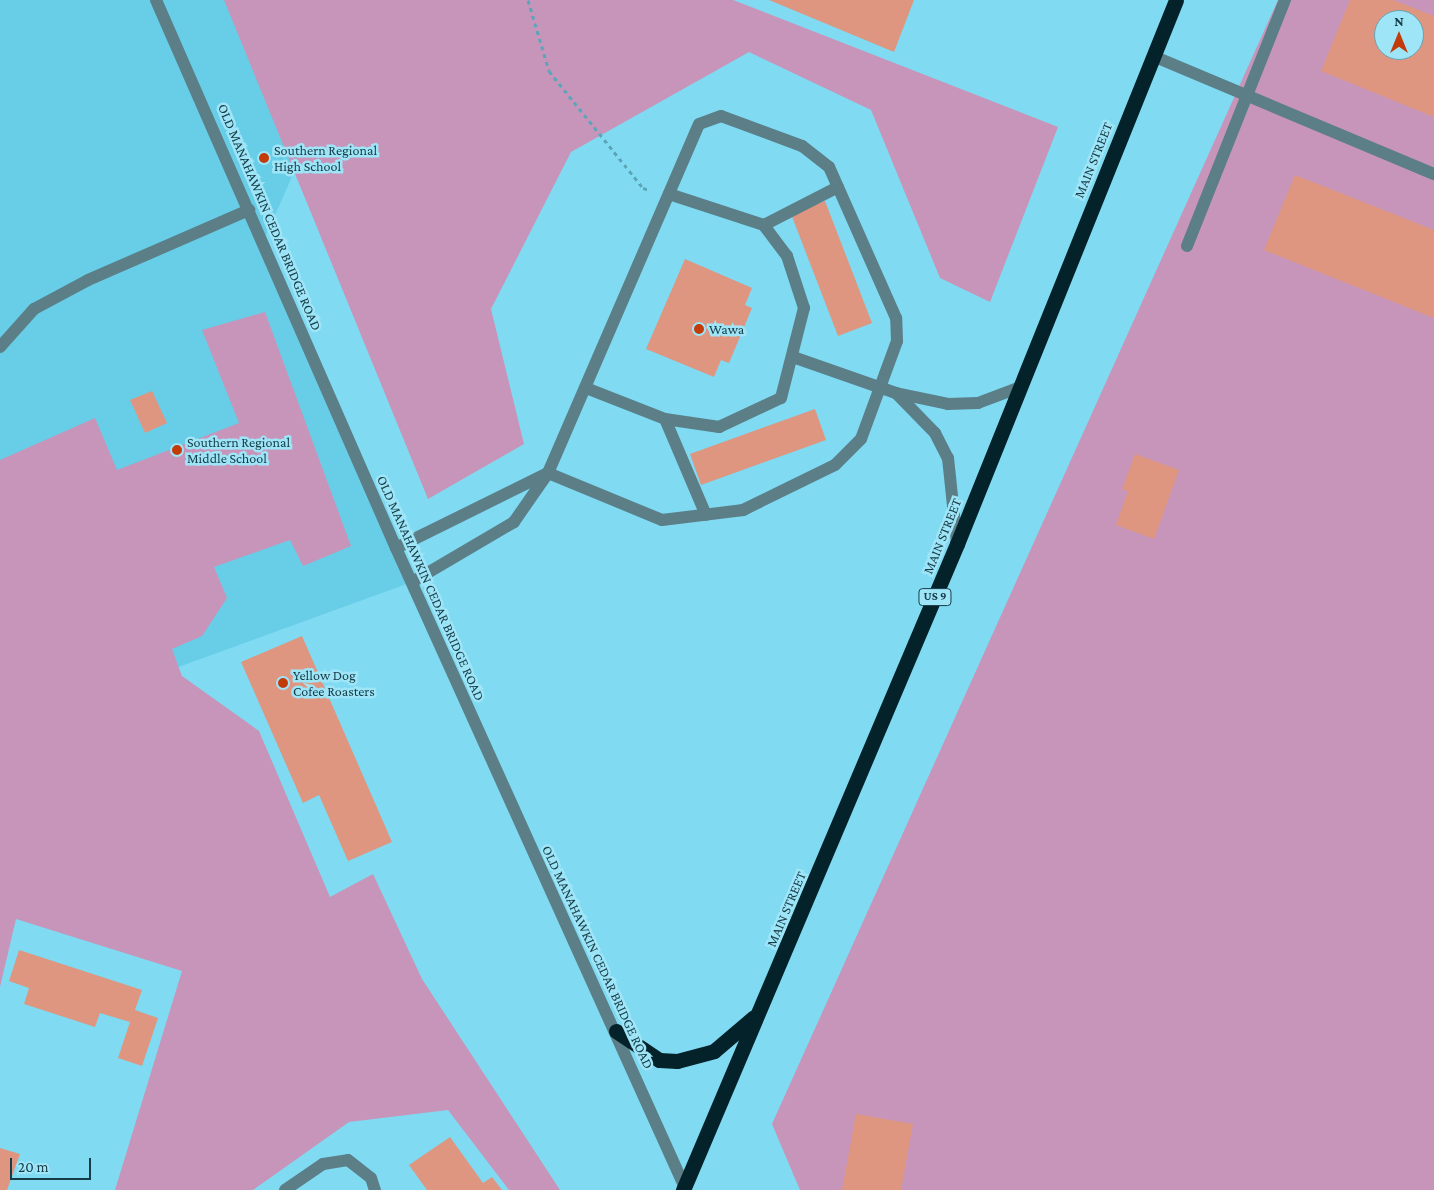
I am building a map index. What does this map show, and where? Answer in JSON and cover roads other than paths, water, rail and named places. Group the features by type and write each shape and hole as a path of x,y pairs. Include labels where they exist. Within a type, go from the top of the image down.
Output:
{"highway":[{"name":"MAIN STREET","path":"685,1189 957,544 1018,388 1153,56 1172,1"},
{"path":"616,1031 659,1060 677,1062 714,1051 757,1015"}],"street":[{"name":"OLD MANAHAWKIN CEDAR BRIDGE ROAD","path":"156,0 396,548 616,1031 685,1189"},
{"path":"1187,246 1285,0"},
{"path":"1153,56 1247,98 1434,174"},
{"path":"396,548 548,473 662,520 743,510 835,465 861,439 897,341 896,318 829,167 802,146 721,116 699,124 548,473 514,522 412,582"},
{"path":"764,224 838,187"},
{"path":"586,388 665,419 719,427 781,398 804,308 787,256 764,224 669,194"},
{"path":"0,347 42,305 249,210"},
{"path":"793,357 896,393 948,404 978,403 1018,388"},
{"path":"896,393 935,432 948,458 957,544"},
{"path":"665,419 706,514"},
{"path":"285,1190 323,1164 348,1160 371,1178 375,1190"}],"place":[{"name":"Southern Regional High School","path":"264,158"},
{"name":"Wawa","path":"699,329"},
{"name":"Southern Regional Middle School","path":"177,450"},
{"name":"Yellow Dog Cofee Roasters","path":"283,683"}]}
